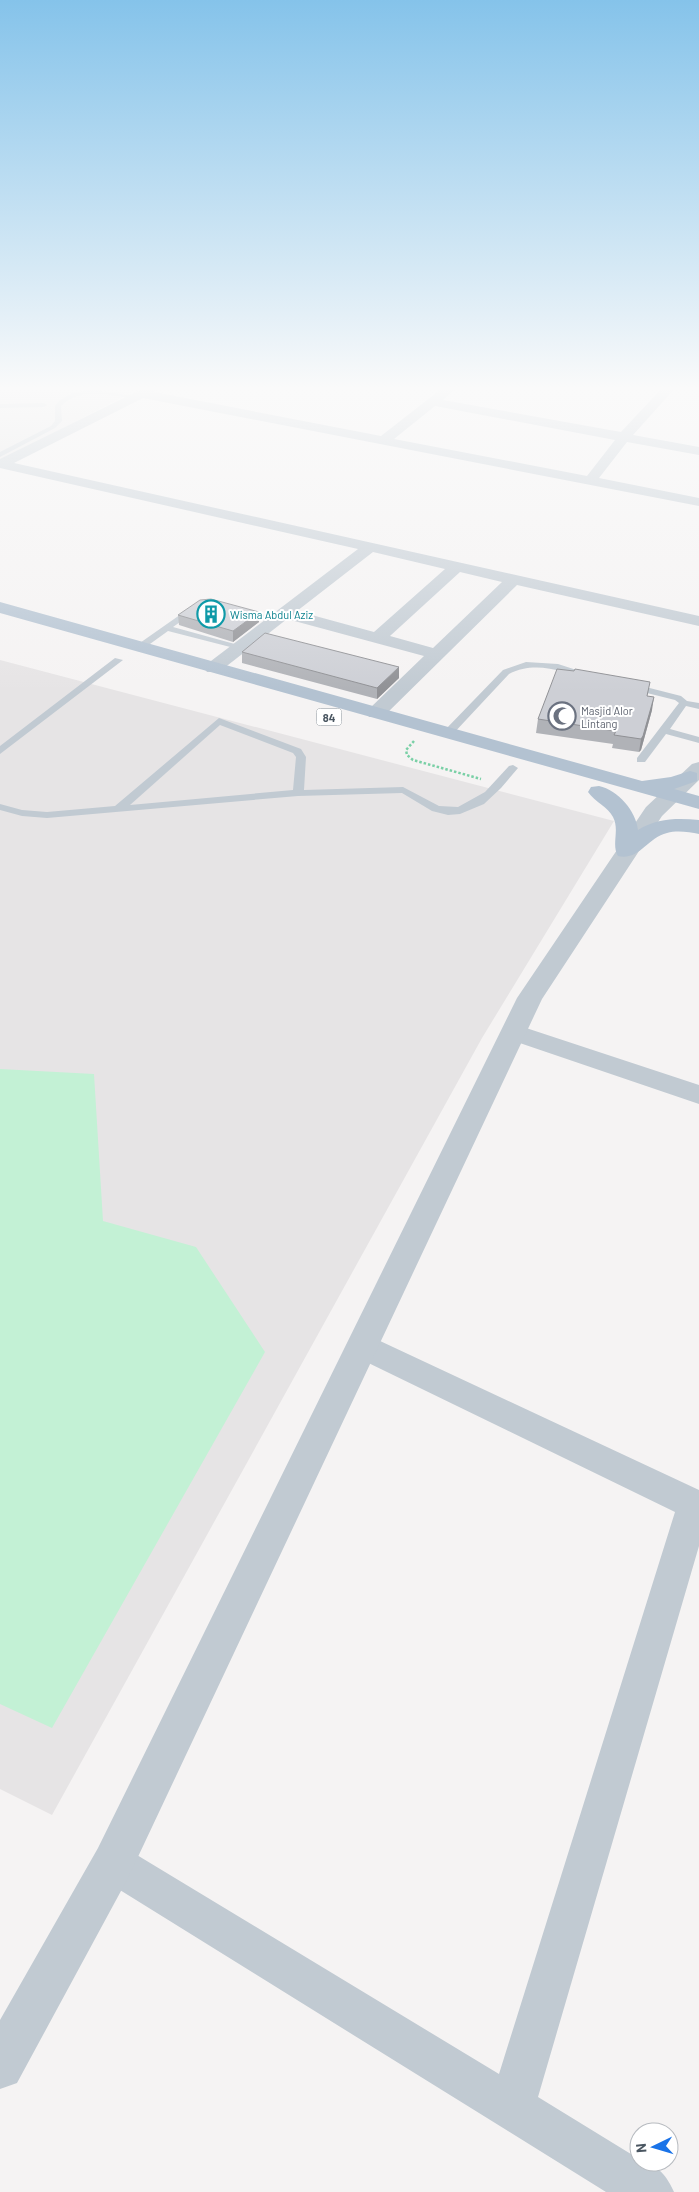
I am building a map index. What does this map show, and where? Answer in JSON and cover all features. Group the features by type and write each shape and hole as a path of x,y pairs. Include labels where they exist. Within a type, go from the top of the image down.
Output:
{"main road":[{"name":"84","path":"0,607 631,784 699,820"},
{"name":"84","path":"0,624 118,660 599,792 665,802 699,803"},
{"path":"631,784 666,785 695,773"},
{"path":"599,792 624,815 628,832 626,851"},
{"path":"626,851 646,833 656,828 683,824 699,826"}],"street":[{"path":"117,488 699,621"},
{"path":"628,488 699,502"},
{"path":"213,668 370,547"},
{"path":"377,638 457,566"},
{"path":"376,713 514,580"},
{"path":"279,617 377,638 437,654"},
{"path":"0,2066 113,1863 538,984 626,851 665,802 695,773"},
{"path":"514,1032 699,1095"},
{"path":"363,1346 697,1506 512,2107"},
{"path":"113,1863 650,2192"}],"lane":[{"path":"140,647 203,604"},
{"path":"230,609 279,617"},
{"path":"166,628 239,648"},
{"path":"0,751 118,660"},
{"path":"448,733 514,666 539,663 603,679"},
{"path":"621,684 678,698 684,703 699,706"},
{"path":"641,760 684,703"},
{"path":"118,809 220,722 297,751 301,757 298,793"},
{"path":"663,730 699,740"},
{"path":"0,807 33,815 298,793 402,790 418,796 435,809 462,811 470,808 499,784 513,768"}],"path":[{"path":"414,740 406,750 407,755 413,760 499,784"}],"shaded area":[{"path":"0,660 614,821 482,1038 52,1815 0,1789"}],"green space":[{"path":"0,1069 94,1074 103,1221 196,1247 265,1352 52,1728 0,1704"}],"building":[{"path":"211,599 259,612 233,631 178,615 200,600"},
{"path":"265,633 399,667 377,688 242,652"},
{"path":"557,669 574,671 575,669 650,682 647,696 654,697 641,739 614,735 616,731 538,719"}],"place":[{"name":"Wisma Abdul Aziz","path":"211,614"},
{"name":"Masjid Alor Lintang","path":"562,716"}]}
